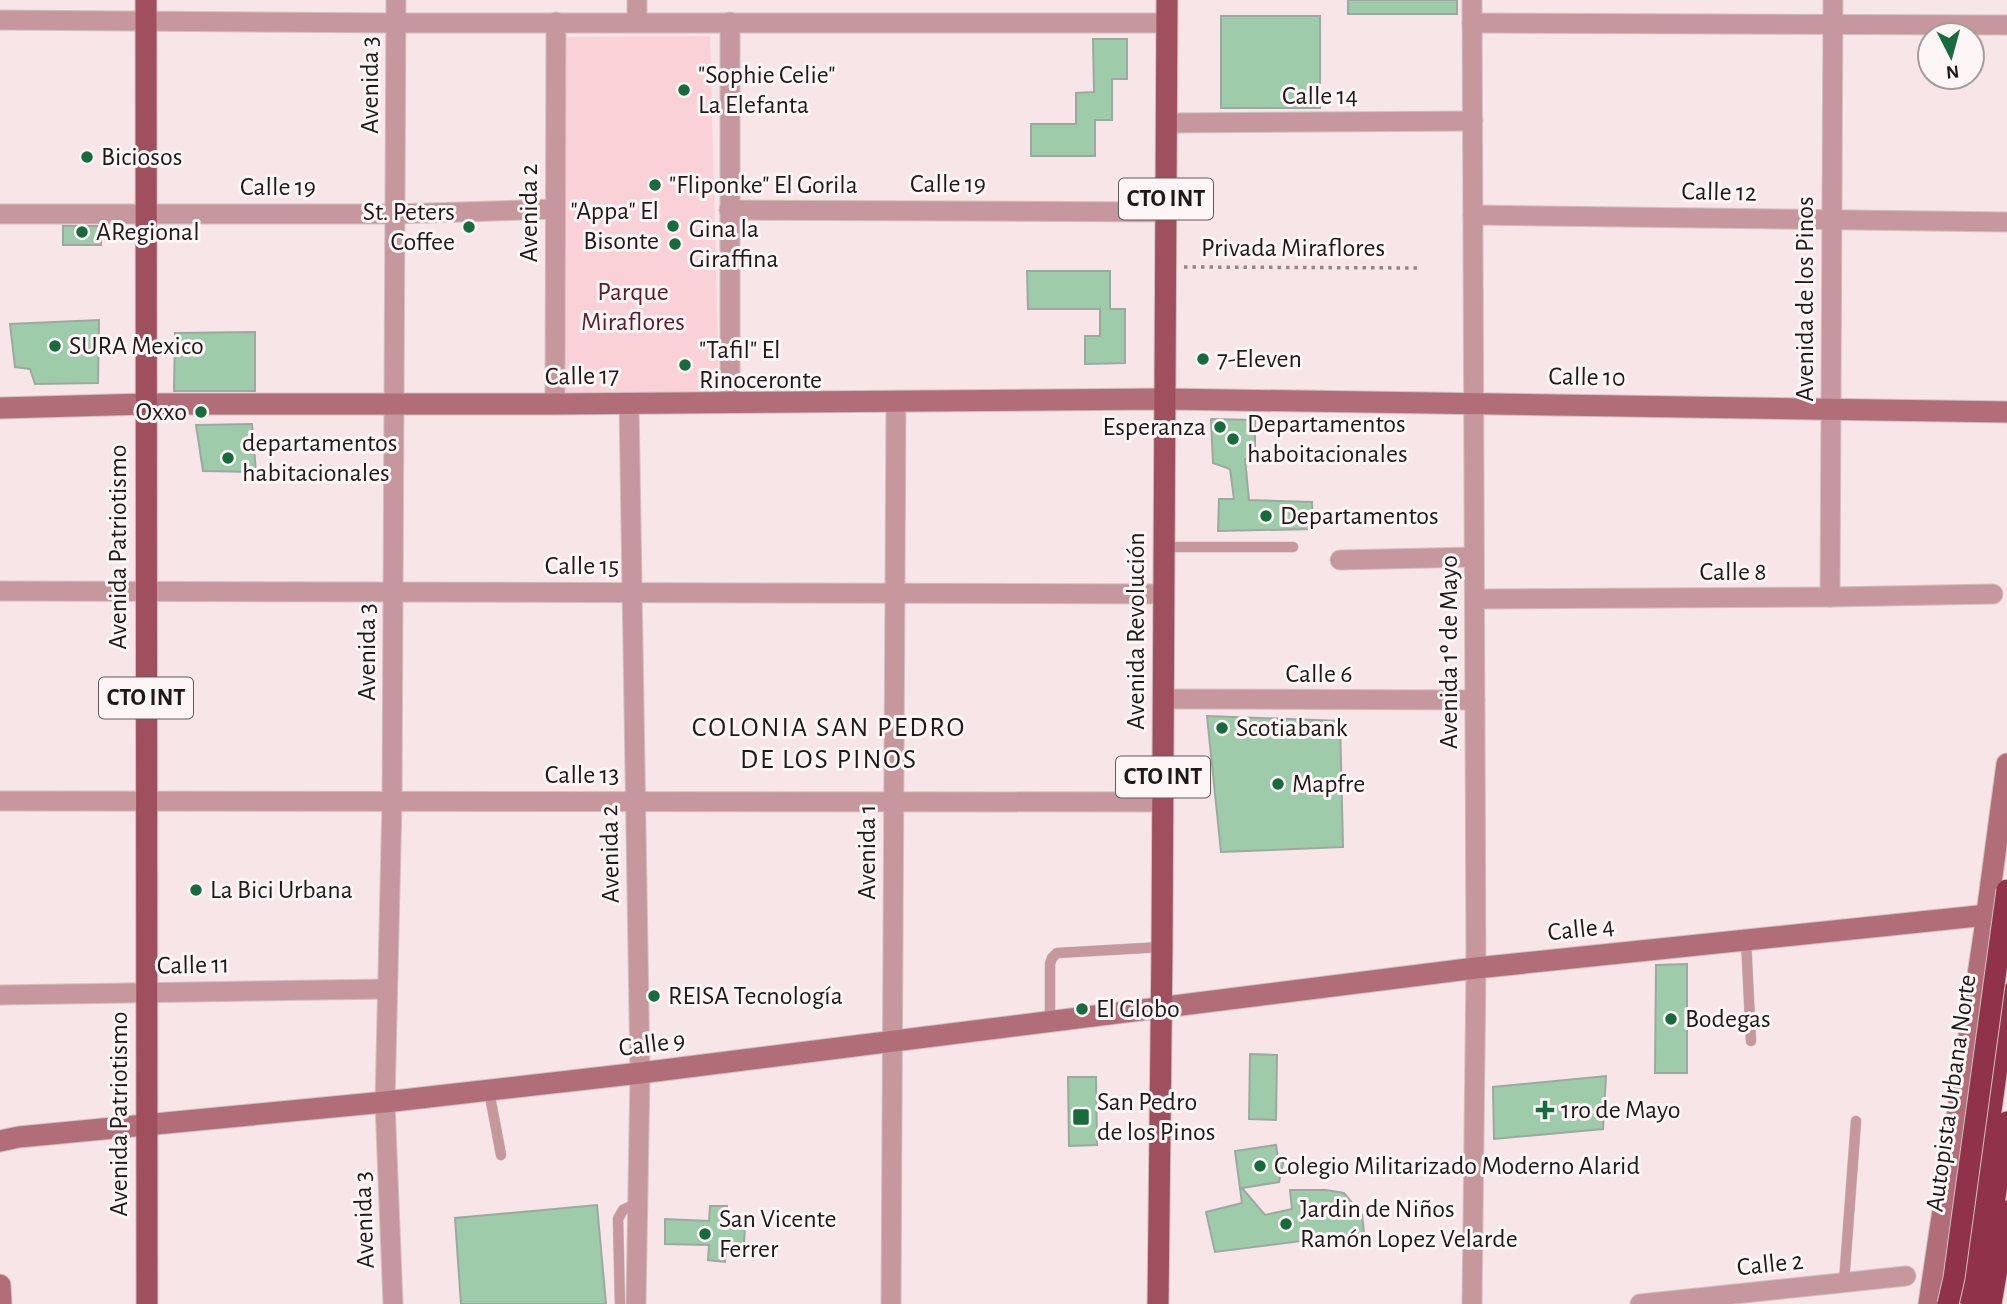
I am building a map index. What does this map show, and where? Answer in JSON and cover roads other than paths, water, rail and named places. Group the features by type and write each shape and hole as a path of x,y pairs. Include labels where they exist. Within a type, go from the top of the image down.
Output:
{"highway":[{"name":"Autopista Urbana Norte","path":"1948,1304 1956,1265 2007,890"},
{"path":"1958,1304 1984,1162 2007,994"},
{"path":"1972,1304 1991,1222 2007,1122"},
{"path":"1991,1304 2007,1211"}],"main road":[{"name":"Avenida Revolución","path":"1158,1304 1167,0"},
{"name":"Avenida Patriotismo","path":"146,10 147,1304"}],"street":[{"name":"Avenida 3","path":"393,1304 385,1102 392,802 396,0"},
{"path":"637,0 637,22"},
{"name":"Avenida 1º de Mayo","path":"1472,0 1476,968 1472,1304"},
{"name":"Avenida de los Pinos","path":"1830,597 1833,0"},
{"path":"0,20 146,10 396,23 1167,23"},
{"name":"Avenida 2","path":"555,404 556,22"},
{"path":"730,22 730,403"},
{"path":"1472,23 2007,25"},
{"name":"Calle 14","path":"1167,123 1473,121"},
{"name":"Calle 19","path":"0,214 395,214 555,209"},
{"name":"Calle 19","path":"729,210 1166,212"},
{"name":"Calle 12","path":"1473,215 2007,222"},
{"name":"Calle 17","path":"0,408 146,404 395,405 1166,399"},
{"name":"Calle 10","path":"1166,399 2007,412"},
{"name":"Avenida 1","path":"891,1304 896,401"},
{"name":"Avenida 2","path":"629,403 640,1073 636,1304"},
{"path":"1340,560 1475,556"},
{"name":"Calle 15","path":"0,591 1164,594"},
{"name":"Calle 8","path":"1475,598 1993,594"},
{"name":"Calle 6","path":"1164,699 1475,700"},
{"path":"1929,1304 1997,914 2007,764"},
{"name":"Calle 13","path":"0,801 1163,802"},
{"name":"Calle 4","path":"1162,1007 1476,968 1997,914"},
{"name":"Calle 11","path":"0,995 387,989"},
{"name":"Calle 9","path":"0,1142 19,1137 385,1102 640,1073 1162,1007"},
{"name":"Calle 2","path":"1640,1304 1906,1276"},
{"path":"0,1285 1,1304"}],"lane":[{"path":"1164,547 1293,547"},
{"path":"1746,940 1751,1041"},
{"path":"1050,1021 1050,964 1057,953 1162,947"},
{"path":"489,1090 501,1155"},
{"path":"1844,1282 1856,1121"},
{"path":"620,1304 618,1219 623,1210 637,1202"}],"place":[{"name":"\"Sophie Celie\" La Elefanta","path":"684,90"},
{"name":"Biciosos","path":"87,157"},
{"name":"\"Fliponke\" El Gorila","path":"655,185"},
{"name":"\"Appa\" El Bisonte","path":"673,226"},
{"name":"St. Peters Coffee","path":"469,227"},
{"name":"ARegional","path":"82,232"},
{"name":"Gina la Giraffina","path":"675,244"},
{"name":"SURA Mexico","path":"55,346"},
{"name":"7-Eleven","path":"1203,359"},
{"name":"\"Tafil\" El Rinoceronte","path":"685,365"},
{"name":"Oxxo","path":"201,412"},
{"name":"Esperanza","path":"1220,427"},
{"name":"Departamentos haboitacionales","path":"1233,439"},
{"name":"departamentos habitacionales","path":"228,458"},
{"name":"Departamentos","path":"1266,516"},
{"name":"Scotiabank","path":"1222,728"},
{"name":"Mapfre","path":"1278,784"},
{"name":"La Bici Urbana","path":"196,890"},
{"name":"REISA Tecnología","path":"654,996"},
{"name":"El Globo","path":"1082,1009"},
{"name":"Bodegas","path":"1671,1019"},
{"name":"1ro de Mayo","path":"1545,1110"},
{"name":"San Pedro de los Pinos","path":"1081,1117"},
{"name":"Colegio Militarizado Moderno Alarid","path":"1260,1166"},
{"name":"Jardin de Niños Ramón Lopez Velarde","path":"1286,1224"},
{"name":"San Vicente Ferrer","path":"705,1234"}],"district":[{"name":"COLONIA SAN PEDRO DE LOS PINOS","path":"829,744"}],"park label":[{"name":"Parque Miraflores","path":"633,307"}]}
